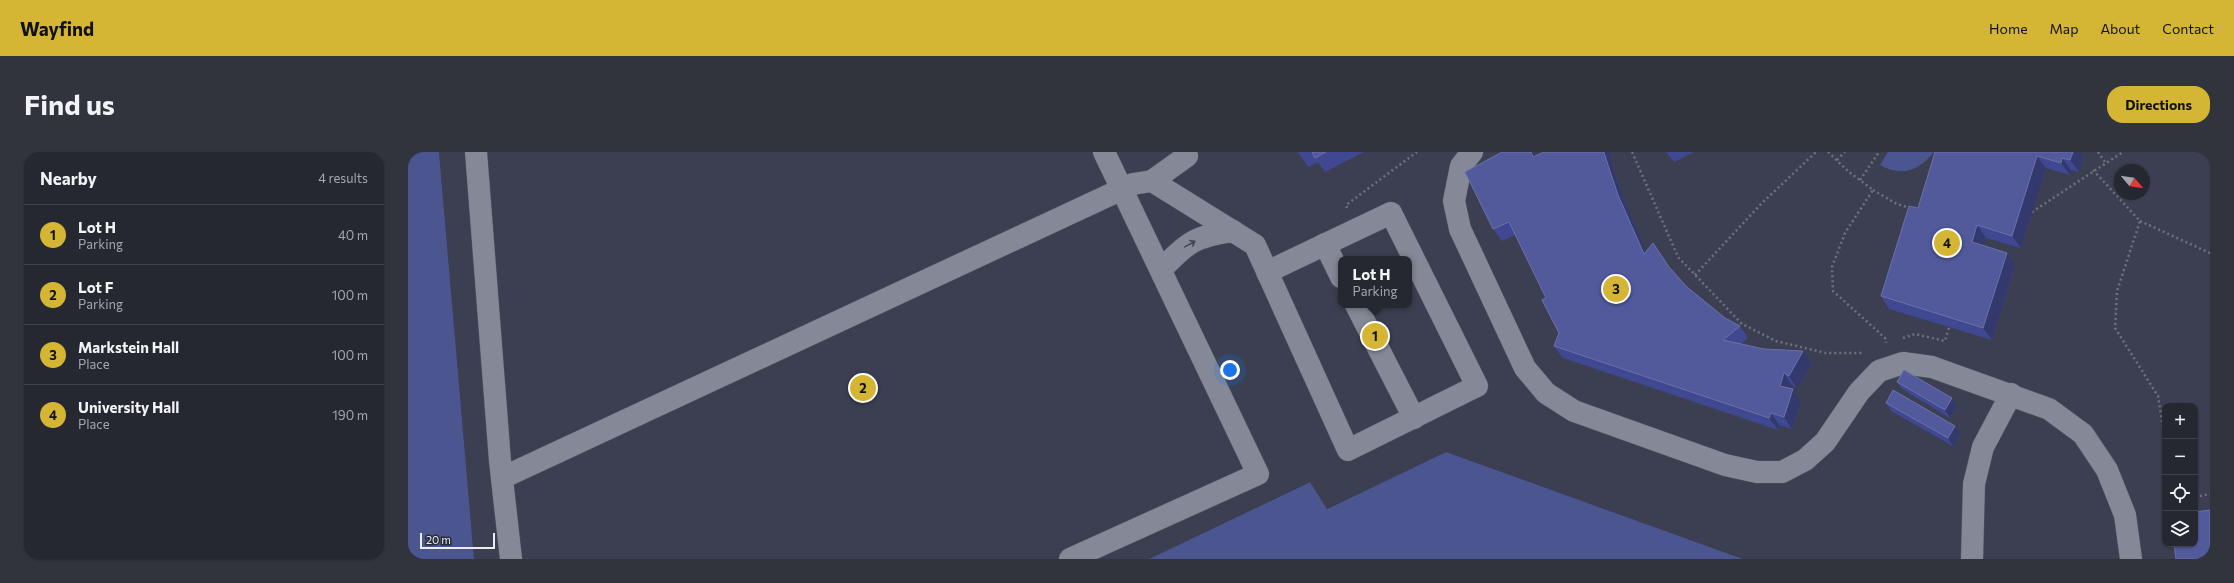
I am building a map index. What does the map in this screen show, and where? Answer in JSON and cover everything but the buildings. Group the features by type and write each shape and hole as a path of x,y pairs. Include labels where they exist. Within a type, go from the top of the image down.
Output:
{"lane":[{"path":"476,152 502,478 511,559"},
{"path":"1070,559 1258,474 1104,152"},
{"path":"502,478 1122,188 1133,184 1152,181 1187,156 1185,152"},
{"path":"1472,152 1461,166 1454,201 1460,229 1525,368 1546,393 1574,411 1725,465 1757,472 1782,472 1805,460 1825,442 1859,392 1879,371 1903,363 1932,367 2011,394 2049,409 2082,434 2107,470 2125,515 2131,559"},
{"path":"1152,181 1255,245 1267,272 1348,450 1477,386 1391,213 1267,272"},
{"path":"1161,270 1180,249 1206,235 1233,231"},
{"path":"1324,244 1338,270"},
{"path":"1358,308 1414,418"},
{"path":"1972,559 1974,484 1983,447 2011,394"}],"path":[{"path":"1342,214 1349,210 1346,205 1417,152"},
{"path":"1632,152 1678,257 1742,324 1776,341 1826,353 1871,354"},
{"path":"1695,275 1767,198 1816,152"},
{"path":"1828,152 1860,180 1874,190 1896,204 1916,209"},
{"path":"1837,160 1845,152"},
{"path":"1860,180 1879,152"},
{"path":"2098,152 2106,162"},
{"path":"2032,212 2123,152"},
{"path":"2094,170 2140,221 2210,253"},
{"path":"1874,190 1845,233 1832,266 1833,291 1885,338 1886,344"},
{"path":"2140,221 2117,290 2115,328 2158,396 2162,421"},
{"path":"1900,339 1915,334 1945,341 1949,327"},
{"path":"1881,347 1893,342"},
{"path":"2198,496 2210,494"}],"shaded area":[{"path":"408,152 439,152 474,559 408,559"},
{"path":"439,152 2210,152 2210,559 1743,559 1446,452 1326,509 1309,482 1149,559 474,559"},
{"path":"1888,152 1934,152 1928,159 1916,168 1895,171 1880,165"},
{"path":"1446,452 1743,559 1149,559 1310,482 1327,509"}],"place":[{"name":"University Hall","path":"1947,243"},
{"name":"Markstein Hall","path":"1616,289"},
{"name":"Lot H","path":"1375,336"},
{"name":"Lot F","path":"863,388"}]}
